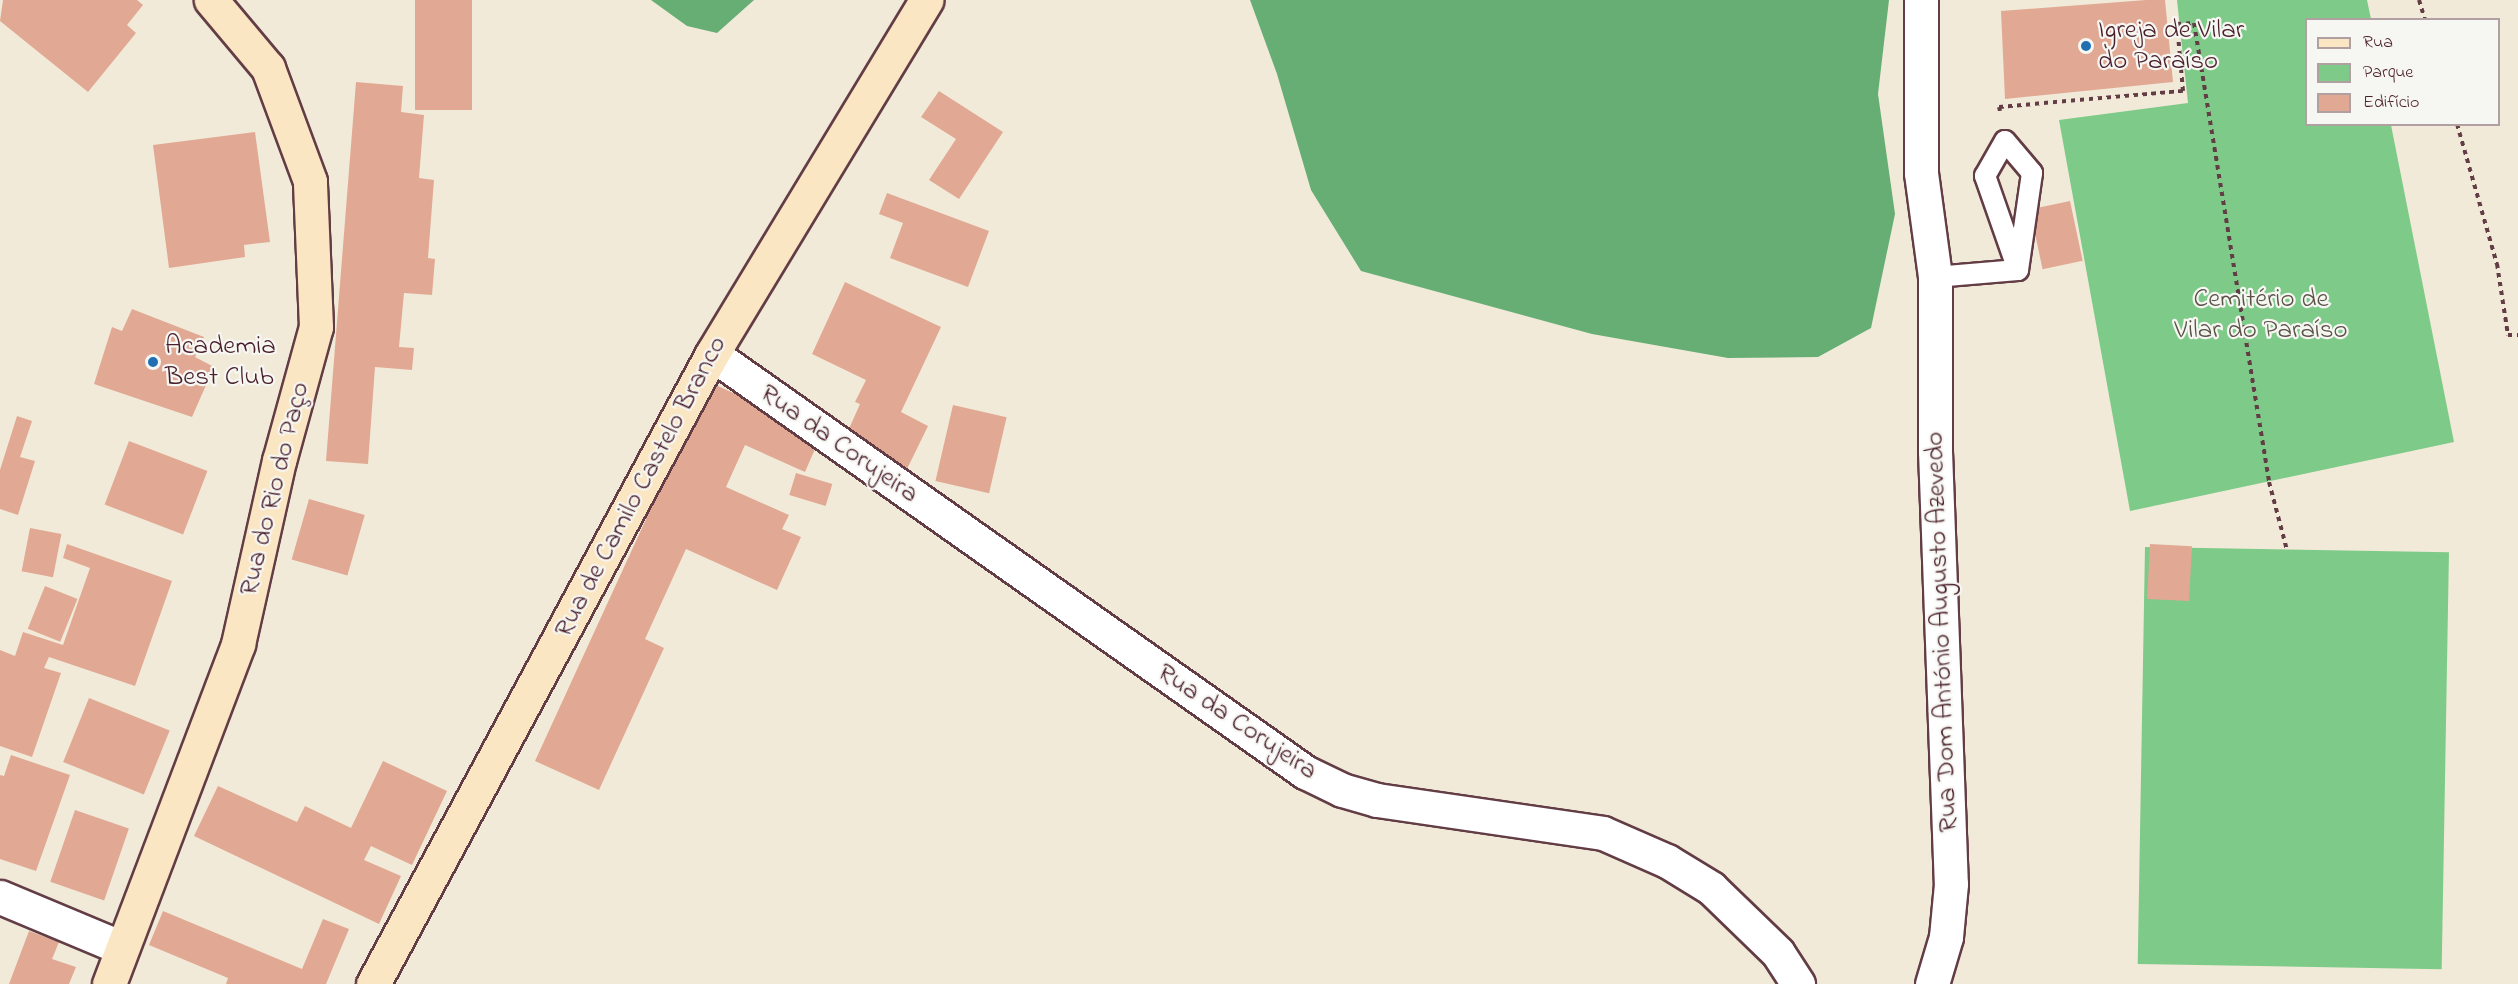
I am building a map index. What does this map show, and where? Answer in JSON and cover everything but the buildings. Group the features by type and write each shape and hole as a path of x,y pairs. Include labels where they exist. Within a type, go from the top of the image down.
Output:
{"main road":[{"name":"Rua do Rio do Paço","path":"109,984 238,644 279,461 316,327 310,181 268,68 211,0"},
{"name":"Rua de Camilo Castelo Branco","path":"373,984 712,354 926,0"}],"street":[{"name":"Rua Dom António Augusto Azevedo","path":"1921,0 1921,173 1935,277 1935,451 1951,884 1946,937 1932,984"},
{"name":"Rua da Corujeira","path":"712,354 1305,772 1342,790 1377,800 1603,832 1667,861 1711,888 1766,939 1798,984"},
{"path":"0,897 122,948"}],"lane":[{"path":"2005,141 2032,173 2018,270 1985,176 2005,141"},
{"path":"1935,277 2018,270"}],"path":[{"path":"2419,0 2424,18"},
{"path":"2005,141 2000,107 2183,91 2177,24 2194,23 2269,482 2287,550"},
{"path":"2458,126 2497,264 2508,335 2518,335"}],"green space":[{"path":"651,0 754,0 717,33 687,26"},
{"path":"1250,0 1889,0 1878,94 1895,214 1871,328 1818,357 1728,358 1592,334 1361,271 1311,190 1277,74"},
{"name":"Cemitério de Vilar do Paraíso","path":"2177,0 2367,0 2371,18 2305,18 2305,126 2391,126 2454,442 2130,511 2059,120 2188,103"},
{"path":"2145,547 2449,552 2442,969 2138,964"}],"place":[{"name":"Igreja de Vilar do Paraíso","path":"2086,46"},
{"name":"Academia Best Club","path":"153,362"}]}
